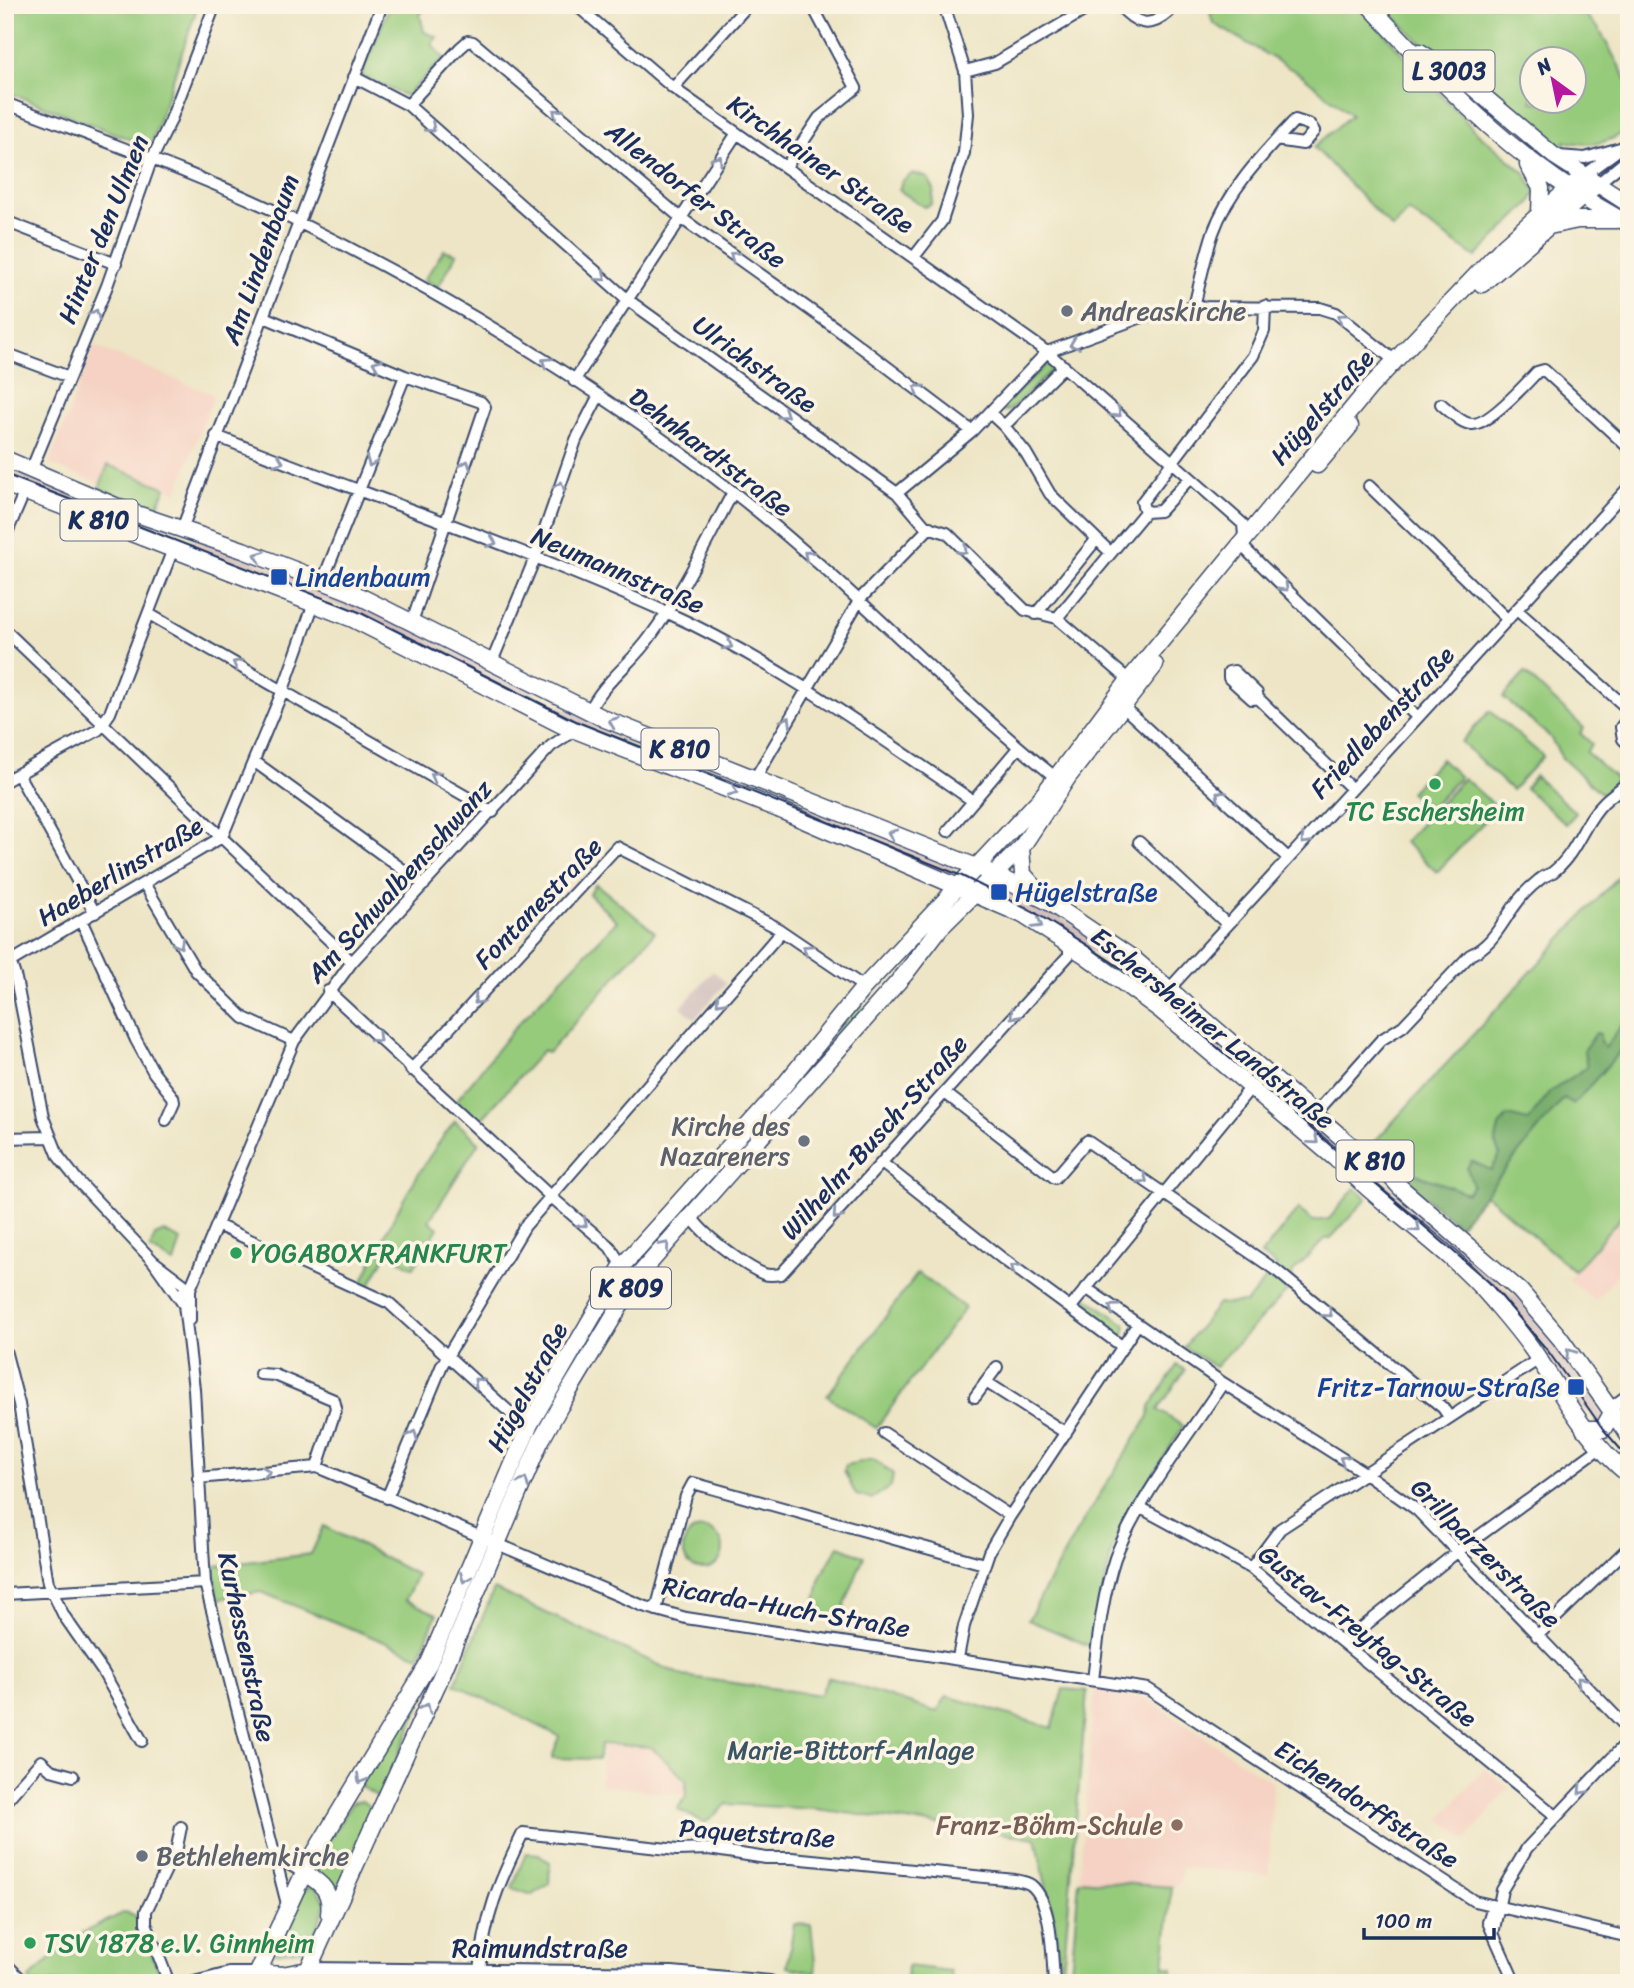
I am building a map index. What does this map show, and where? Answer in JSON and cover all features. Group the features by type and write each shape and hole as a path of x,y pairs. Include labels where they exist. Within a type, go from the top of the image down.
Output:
{"main road":[{"name":"L 3003","path":"1369,5 1432,74 1525,159 1574,194 1625,222"},
{"name":"L 3003","path":"1404,41 1469,84 1553,155 1629,204"},
{"path":"1525,159 1541,188 1543,219 1625,222"},
{"name":"Hügelstraße","path":"305,1977 328,1920 498,1545 540,1442 638,1276 890,991 978,884 1055,777 1119,703 1129,680 1395,361 1543,219 1590,181"},
{"name":"Hügelstraße","path":"259,1979 304,1873 413,1693 530,1424 622,1266 781,1088 864,987 1021,848 1119,703 1249,533 1543,219"},
{"path":"1383,388 1395,361"},
{"name":"Eschersheimer Landstraße","path":"5,459 32,468 125,510 323,580 589,712 956,859 978,884 1069,944 1159,1009 1343,1165 1369,1192 1393,1208 1465,1270 1515,1325 1584,1429 1629,1475"},
{"name":"K 810","path":"25,491 37,480 54,478"},
{"name":"Eschersheimer Landstraße","path":"5,484 314,603 423,652 575,730 978,884 1049,902 1135,960 1354,1148 1378,1163 1401,1188 1520,1291 1560,1338 1629,1436"},
{"name":"K 810","path":"176,527 179,551"},
{"path":"1021,848 1023,874 1049,902"},
{"path":"881,972 876,981 878,987 890,991"},
{"path":"864,987 871,1002 866,1017"},
{"path":"577,1345 581,1353 591,1356"},
{"path":"565,1366 574,1366 580,1375"},
{"path":"1584,1429 1603,1429 1611,1411"},
{"path":"304,1873 321,1884 328,1893 328,1920"},
{"path":"259,1979 305,1977"}],"street":[{"name":"Hinter den Ulmen","path":"32,468 116,264 151,161 170,122 215,5"},
{"name":"Am Lindenbaum","path":"176,527 264,317 382,5"},
{"name":"Kirchhainer Straße","path":"576,5 673,88 1064,366 1249,533 1417,717"},
{"path":"786,167 819,118 856,88 812,5"},
{"path":"914,257 942,221 964,153 968,114 965,71 944,5"},
{"path":"965,71 995,63 1094,5"},
{"path":"1119,5 1144,23 1157,23 1169,12 1164,5"},
{"path":"673,88 742,7"},
{"name":"Allendorfer Straße","path":"408,105 459,49 468,41 473,42 681,218 837,329 972,431"},
{"name":"Ulrichstraße","path":"354,77 408,105 628,300 897,493 925,526 947,533 1025,610 1056,618 1129,680"},
{"name":"Dehnhardtstraße","path":"5,103 298,222 522,345 733,492 860,598 1018,748 1055,777"},
{"path":"574,381 737,133"},
{"path":"1194,307 1214,231 1246,177 1276,140"},
{"path":"1553,155 1585,158 1625,145"},
{"name":"Hügelstraße","path":"1590,181 1625,145"},
{"name":"Hügelstraße","path":"1590,181 1629,158"},
{"path":"1629,176 1629,183"},
{"path":"5,220 116,264"},
{"path":"1144,512 1142,502 1253,356 1264,331 1265,306"},
{"path":"897,493 972,431 1047,352 1139,318 1194,307 1320,308 1333,312 1395,361"},
{"path":"264,317 405,376 481,402 485,407 412,622"},
{"path":"5,353 69,377"},
{"path":"1004,426 1064,366"},
{"path":"1441,404 1461,420 1476,424 1487,420 1537,372 1544,370 1629,448"},
{"path":"323,580 405,376"},
{"path":"491,664 535,558 576,440 598,397"},
{"path":"990,413 1026,453 1050,494 1111,553"},
{"name":"Neumannstraße","path":"216,436 359,493 535,558 668,613 807,687 973,801"},
{"path":"1056,618 1144,512 1160,511 1190,478"},
{"path":"1368,486 1508,620"},
{"name":"Friedlebenstraße","path":"1169,989 1629,487"},
{"path":"5,537 25,491"},
{"path":"589,712 600,691 645,645 668,613 733,492"},
{"path":"754,780 860,598 930,527"},
{"path":"1036,614 1096,540"},
{"path":"5,781 98,730 104,723 149,614 179,551"},
{"name":"Haeberlinstraße","path":"8,963 82,922 222,837 283,690 314,603"},
{"path":"1517,610 1629,710"},
{"path":"149,614 493,812"},
{"path":"5,630 352,962"},
{"path":"1258,698 1352,789"},
{"path":"1119,703 1288,858"},
{"path":"1629,717 1621,727 1623,738 1629,745"},
{"path":"549,718 554,731 551,746"},
{"name":"Am Schwalbenschwanz","path":"183,1288 208,1246 294,1041 328,991 551,746 575,730"},
{"path":"948,831 1018,748"},
{"path":"254,762 424,885"},
{"path":"18,774 95,913"},
{"path":"1315,1114 1381,1040 1403,1026 1471,955 1486,945 1508,920 1513,908 1579,844 1583,831 1604,801 1629,781"},
{"path":"1139,842 1227,924"},
{"name":"Fontanestraße","path":"411,1070 617,847 781,932 864,987"},
{"path":"145,884 196,971 244,1018 294,1041"},
{"path":"82,922 136,1040 154,1073 173,1097 174,1102 166,1120"},
{"path":"387,1498 442,1365 525,1226 549,1195 781,932"},
{"name":"Wilhelm-Busch-Straße","path":"691,1214 704,1231 750,1265 765,1274 781,1274 1069,955 1069,944"},
{"path":"5,945 49,1137 78,1181 153,1261 183,1288"},
{"path":"328,991 549,1195 611,1247 622,1266"},
{"path":"1071,1307 1252,1086"},
{"path":"945,1093 956,1098 1055,1178 1087,1141 1277,1271 1443,1408 1449,1417"},
{"path":"5,1138 49,1137"},
{"path":"883,1164 1003,1259 1123,1347"},
{"path":"217,1225 389,1303 450,1355 516,1418 530,1424"},
{"name":"Kurhessenstraße","path":"183,1288 194,1389 205,1583 288,1908"},
{"name":"Grillparzerstraße","path":"1086,1288 1223,1383 1365,1473 1417,1510 1629,1730"},
{"path":"958,1658 964,1626 984,1564 1010,1516 1137,1325"},
{"path":"5,1349 19,1404 52,1591 64,1616 103,1672 142,1741"},
{"path":"1251,1568 1280,1529 1539,1359"},
{"path":"975,1397 997,1367"},
{"path":"198,1478 317,1467 336,1408 334,1400 275,1375 260,1374"},
{"path":"986,1382 1066,1433"},
{"path":"1093,1679 1099,1623 1116,1557 1141,1508 1223,1383"},
{"path":"1611,1411 1629,1394"},
{"path":"884,1433 1010,1516"},
{"path":"1343,1643 1457,1552 1600,1448"},
{"name":"Ricarda-Huch-Straße","path":"317,1467 656,1610 686,1618 1093,1679"},
{"path":"656,1610 686,1496 693,1483 984,1564"},
{"name":"Gustav-Freytag-Straße","path":"1141,1508 1251,1568 1556,1816"},
{"path":"1537,1636 1629,1547"},
{"path":"5,1594 205,1583"},
{"name":"Eichendorffstraße","path":"1093,1679 1148,1689 1474,1901 1629,1937"},
{"path":"1493,1934 1502,1890 1527,1849 1629,1740"},
{"path":"5,1802 41,1761 51,1770 73,1776"},
{"path":"169,1983 146,1923 146,1911 172,1859 181,1827"},
{"name":"Paquetstraße","path":"480,1972 483,1933 491,1902 523,1833 686,1851 709,1849 766,1858 779,1856 1015,1880 1031,1885 1042,1900 1052,1944 1054,1983"},
{"name":"Kurhessenstraße","path":"271,1842 280,1858 304,1873"},
{"path":"1474,1901 1488,1922 1515,1983"},
{"path":"1488,1922 1492,1909 1499,1905"},
{"path":"5,1963 25,1983"},
{"name":"Raimundstraße","path":"305,1977 409,1977 480,1972 574,1978 673,1974 770,1983"},
{"path":"190,1983 229,1973 259,1979"}],"shaded area":[{"path":"94,346 214,395 177,492 108,466 100,484 49,464"},
{"path":"5,468 160,528 164,537 5,477"},
{"path":"191,538 344,594 560,706 956,865 952,879 533,704 359,614 188,547"},
{"path":"1004,885 1089,934 1169,997 1435,1224 1512,1295 1515,1293 1598,1402 1595,1404 1607,1420 1599,1426 1588,1410 1584,1412 1536,1344 1194,1030 1131,978 1084,946 998,897"},
{"path":"713,971 726,983 695,1019 681,1007"},
{"path":"1629,1211 1629,1261 1595,1301 1569,1279"},
{"name":"Franz-Böhm-Schule","path":"1095,1689 1146,1698 1273,1783 1269,1875 1182,1867 1180,1883 1172,1887 1079,1880"},
{"path":"603,1746 651,1748 684,1781 685,1795 600,1785"},
{"path":"1484,1768 1509,1788 1466,1840 1441,1819"}],"green space":[{"path":"5,5 198,5 150,147 5,91"},
{"path":"390,5 427,5 420,15 424,32 437,37 432,44 444,58 406,96 361,76"},
{"path":"1208,5 1358,5 1473,129 1525,173 1536,192 1530,203 1476,257 1408,211 1393,229 1314,147 1351,115 1303,76 1213,23"},
{"path":"1382,5 1576,5 1599,29 1629,84 1629,128 1614,138 1598,143 1565,141 1563,150 1550,144 1438,59"},
{"path":"913,173 928,178 934,189 931,204 924,207 899,190 902,181"},
{"path":"444,250 457,254 438,287 424,280"},
{"path":"1051,364 1052,370 1010,410 1005,411 1004,405 1046,365"},
{"path":"108,465 166,488 155,511 99,488"},
{"path":"1525,673 1584,728 1580,733 1592,744 1586,752 1617,779 1603,795 1562,758 1550,737 1503,697"},
{"path":"1490,711 1543,756 1512,790 1461,742"},
{"name":"TC Eschersheim","path":"1441,759 1460,777 1429,810 1410,792"},
{"path":"1535,776 1576,813 1566,824 1525,788"},
{"path":"1464,778 1497,808 1437,872 1404,842"},
{"path":"1629,865 1629,1208 1574,1271 1485,1194 1459,1226 1368,1149"},
{"path":"596,884 655,932 548,1053 543,1050 480,1121 456,1101 516,1026 617,921 589,894"},
{"path":"861,1002 863,1010 584,1349 582,1347 618,1281"},
{"path":"1629,1015 1629,1041 1574,1104 1564,1098 1459,1226 1405,1180 1413,1173 1467,1193 1473,1186 1467,1168 1471,1161 1491,1170 1500,1155 1495,1144 1499,1127 1507,1116 1528,1121 1550,1092 1587,1067 1584,1051 1596,1033 1600,1034 1600,1041 1605,1048"},
{"path":"455,1121 479,1142 429,1221 438,1228 413,1268 387,1253 369,1287 362,1283 393,1220 415,1179"},
{"path":"1355,1188 1367,1198 1331,1238 1325,1239 1293,1272 1290,1288 1215,1367 1184,1347 1218,1304 1246,1303 1277,1266 1261,1255 1298,1209 1313,1221 1329,1219"},
{"path":"164,1232 181,1240 174,1263 150,1249 155,1236"},
{"path":"918,1273 965,1308 876,1428 827,1396"},
{"path":"1083,1298 1089,1299 1126,1325 1124,1336 1118,1337 1079,1310 1078,1305"},
{"path":"1177,1365 1185,1370 1158,1410 1183,1426 1136,1502 1112,1549 1092,1647 1028,1620 1075,1534 1149,1416 1150,1407"},
{"path":"873,1459 893,1474 891,1487 871,1499 856,1495 844,1471 846,1465"},
{"path":"324,1526 417,1575 405,1600 437,1614 419,1656 261,1592 217,1599 214,1566 311,1554"},
{"path":"703,1529 717,1535 723,1549 717,1563 703,1569 689,1563 683,1549 689,1535"},
{"path":"489,1546 380,1798 360,1786"},
{"path":"839,1546 864,1556 840,1617 814,1612 821,1575"},
{"name":"Marie-Bittorf-Anlage","path":"494,1589 683,1676 820,1695 828,1677 937,1712 947,1696 1052,1728 1063,1689 1087,1691 1062,1983 1057,1938 1036,1838 815,1809 727,1804 705,1823 677,1809 686,1797 686,1780 651,1747 601,1744 598,1759 552,1758 559,1736 455,1684"},
{"path":"362,1801 370,1807 372,1816 336,1895 328,1882 311,1869 352,1803"},
{"path":"526,1853 539,1854 550,1863 549,1884 532,1895 512,1888"},
{"path":"1079,1880 1172,1887 1164,1967 1173,1968 1171,1983 1070,1983"},
{"path":"314,1885 326,1903 309,1948 276,1953 302,1891"},
{"path":"125,1912 137,1916 160,1975 156,1982 32,1983 29,1979 76,1936"},
{"path":"794,1924 811,1925 816,1973 787,1967"},
{"path":"907,1966 950,1971 951,1983 906,1983"}],"tram line":[{"path":"5,474 359,612 580,723 962,876 1037,914 1130,974 1490,1283 1548,1351 1603,1429 1629,1459"}],"place":[{"name":"Andreaskirche","path":"1067,311"},
{"name":"Lindenbaum","path":"279,577"},
{"name":"TC Eschersheim","path":"1435,784"},
{"name":"Hügelstraße","path":"999,892"},
{"name":"Kirche des Nazareners","path":"804,1141"},
{"name":"YOGABOXFRANKFURT","path":"236,1253"},
{"name":"Fritz-Tarnow-Straße","path":"1576,1387"},
{"name":"Franz-Böhm-Schule","path":"1177,1825"},
{"name":"Bethlehemkirche","path":"142,1856"},
{"name":"TSV 1878 e.V. Ginnheim","path":"30,1943"}]}
